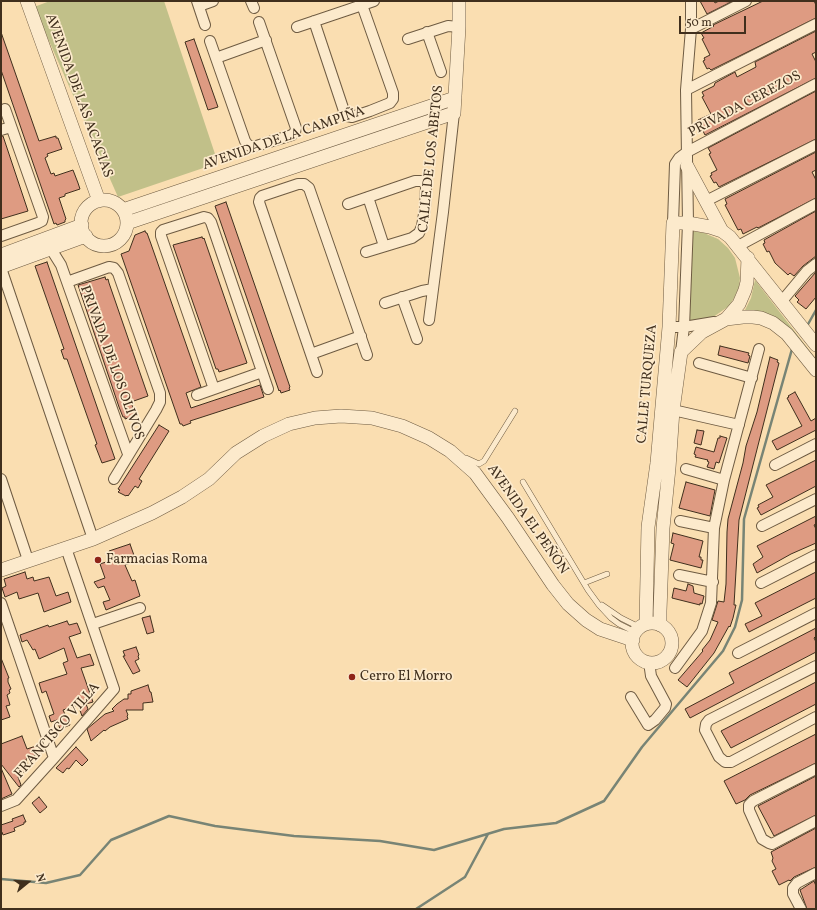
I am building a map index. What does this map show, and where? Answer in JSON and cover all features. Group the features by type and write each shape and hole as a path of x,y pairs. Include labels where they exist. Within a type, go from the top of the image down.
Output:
{"street":[{"name":"AVENIDA DE LAS ACACIAS","path":"27,1 99,201"},
{"path":"205,25 198,3 213,1"},
{"path":"297,27 374,1"},
{"name":"CALLE DE LOS ABETOS","path":"429,320 454,113 459,1"},
{"name":"CALLE TURQUEZA","path":"660,625 663,528 673,410 684,327 688,223 686,90 691,29 691,1"},
{"path":"691,29 746,1"},
{"path":"314,21 347,116 370,111 390,103 393,99 393,93 362,5"},
{"path":"210,41 245,141 248,145 253,147 292,135 296,128 259,22"},
{"path":"686,90 816,24"},
{"path":"408,38 448,26 459,27"},
{"path":"427,32 441,72"},
{"path":"216,58 266,40"},
{"name":"PRIVADA CEREZOS","path":"687,152 816,84"},
{"name":"AVENIDA DE LA CAMPIÑA","path":"123,210 455,98"},
{"path":"5,109 43,217 32,237 10,256 1,268 93,539"},
{"path":"370,111 376,124"},
{"name":"AVENIDA DE LA CAMPIÑA","path":"127,223 454,113"},
{"path":"1,130 11,127"},
{"path":"273,141 276,158"},
{"path":"706,201 816,145"},
{"name":"CALLE TURQUEZA","path":"638,631 648,527 657,463 669,326 675,164 679,158 687,152"},
{"path":"687,166 722,231"},
{"path":"277,173 282,189"},
{"path":"226,175 230,188"},
{"path":"348,204 415,181 422,180 426,187 422,226 419,233 412,238 366,252"},
{"path":"317,372 259,202 262,196 282,189 298,184 304,184 308,188 367,355"},
{"path":"368,197 384,246"},
{"path":"99,201 112,202 123,210 127,223 121,239 111,245 106,246 94,244 84,231 82,217 86,210 92,204 99,201"},
{"path":"738,246 816,204"},
{"path":"178,206 184,223"},
{"path":"424,208 443,212"},
{"path":"214,389 161,236 161,232 163,230 204,217 208,218 210,222 268,389"},
{"path":"673,223 688,223 710,227 722,231 730,237 816,345"},
{"path":"1,236 32,237 84,231"},
{"path":"32,237 56,248 84,231"},
{"name":"PRIVADA DE LOS OLIVOS","path":"56,248 128,454"},
{"path":"681,352 702,332 726,319 739,304 745,290 748,277 748,258"},
{"path":"782,301 807,271 816,264"},
{"name":"PRIVADA DE LOS OLIVOS","path":"67,282 109,267 114,268 118,273 160,393 160,402 156,410 114,479"},
{"path":"385,303 422,291 433,290"},
{"path":"402,297 417,340"},
{"path":"669,326 684,327 743,317 753,317 767,320 787,334 816,370"},
{"path":"311,354 361,336"},
{"path":"675,668 702,631 711,603 714,528 724,480 759,349"},
{"path":"699,362 752,378"},
{"path":"197,395 262,372"},
{"path":"673,410 739,425"},
{"name":"AVENIDA EL PEÑÓN","path":"1,570 93,539 145,516 182,497 209,479 236,453 263,436 290,424 315,418 341,416 372,418 402,426 429,438 450,451 475,473 508,518 553,585 568,604 586,620 600,629 638,631"},
{"path":"775,465 816,444"},
{"path":"686,469 724,480"},
{"path":"1,479 28,560"},
{"path":"762,526 816,499"},
{"path":"680,521 714,528"},
{"name":"FRANCISCO VILLA","path":"1,806 16,800 114,689 66,548"},
{"path":"761,582 816,555"},
{"path":"679,575 713,582"},
{"path":"1,602 54,758"},
{"path":"93,624 140,608"},
{"path":"738,653 816,613"},
{"path":"652,623 660,625 669,633 672,642 671,648 666,656 661,660 649,662 643,660 636,654 633,646 638,631 652,623"},
{"path":"631,697 648,725 655,720 666,706 651,676 649,662"},
{"path":"816,666 709,720 706,724 705,730 719,757 725,762 731,762 816,717"},
{"path":"816,769 753,801 749,804 749,810 762,838 772,844 816,821"},
{"path":"801,909 793,894 793,888 797,883 816,873"}],"lane":[{"path":"450,451 479,464 484,461 515,411"},
{"path":"523,482 595,599 638,631"},
{"path":"584,583 607,574"}],"shaded area":[{"path":"50,1 164,1 218,163 118,197 34,7"},
{"path":"692,231 704,233 718,239 728,248 735,258 740,278 739,287 729,306 709,320 688,321"},
{"path":"755,280 816,359 816,365 784,327 744,312 751,298"}],"building":[{"path":"700,1 714,1 715,3 719,1 731,2 707,14"},
{"path":"763,1 814,1 816,5 816,18 711,70 709,68 707,69 703,61 705,60 704,58 710,55 702,39 704,38 701,33 714,26 713,25"},
{"path":"816,31 816,52 812,54 816,62 816,78 705,135 703,131 701,132 696,123 699,122 698,120 711,114 702,97 704,96 702,92 735,72 737,77 756,67 755,62"},
{"path":"2,35 39,141 56,136 62,149 47,154 48,156 45,158 51,174 54,173 55,176 73,170 80,189 65,194 65,196 59,198 66,219 65,222 57,225 56,223 54,224 1,70"},
{"path":"194,39 218,107 208,110 185,42"},
{"path":"816,91 816,139 719,187 716,182 714,183 710,176 712,175 711,173 717,170 709,154 711,153 708,148"},
{"path":"1,136 3,136 28,211 1,219"},
{"path":"816,152 816,170 812,172 816,180 816,198 758,228 757,227 743,234 741,229 738,230 725,205 727,204 725,199"},
{"path":"226,202 290,387 290,390 281,393 280,390 279,391 215,206"},
{"path":"816,211 816,256 803,266 794,276 790,273 788,275 775,263 769,251 767,252 763,244 765,243 764,240"},
{"path":"145,231 151,244 201,387 186,393 191,408 260,385 264,397 190,421 191,423 183,426 180,424 121,254 129,251 135,235"},
{"path":"202,237 203,239 204,238 247,363 219,372 218,369 216,369 173,245"},
{"path":"47,262 115,459 102,463 95,445 97,444 67,359 64,359 61,350 64,349 35,266"},
{"path":"816,272 816,297 806,309 797,302 799,300 795,296"},
{"path":"105,277 106,280 108,279 148,396 131,402 135,413 134,416 125,419 119,407 78,285"},
{"path":"720,346 749,353 748,355 750,356 748,363 718,355"},
{"path":"770,357 778,360 777,362 779,363 739,520 734,605 736,605 733,618 730,627 729,626 714,653 687,687 678,680 703,651 702,650 710,640 718,622 712,620 718,601 724,602 728,519 746,446 757,412"},
{"path":"795,392 811,421 816,418 816,430 777,450 772,441 802,426 787,398"},
{"path":"159,425 169,431 139,479 142,481 138,488 135,486 128,496 118,492 120,490 118,489"},
{"path":"697,430 704,431 701,445 694,443"},
{"path":"720,436 727,438 719,463 716,462 714,469 707,467 709,462 707,461 708,460 695,457 696,455 694,454 696,447 714,452"},
{"path":"816,460 816,486 761,515 757,508 759,507 758,505 773,497 766,485"},
{"path":"686,482 715,490 710,516 679,508"},
{"path":"816,516 816,524 814,525 816,529 816,543 791,554 757,573 753,564 763,557 757,546"},
{"path":"673,533 703,541 699,557 703,560 701,568 670,560 674,544 671,543"},
{"path":"130,544 136,561 125,565 132,581 135,580 140,596 106,610 103,602 110,600 104,586 98,588 94,582 105,578 100,564 112,560 109,551"},
{"path":"25,572 27,579 33,577 34,581 49,577 56,596 68,592 71,602 44,612 38,593 19,599 17,592 5,597 2,588 6,586 4,579"},
{"path":"816,572 816,598 749,632 745,624 762,616 755,603"},
{"path":"688,584 693,586 694,593 704,596 702,604 700,603 700,605 672,598 674,588 686,591"},
{"path":"150,616 154,632 147,634 142,618"},
{"path":"67,621 69,625 77,623 81,633 69,637 77,658 90,654 94,665 81,668 93,702 86,704 88,709 82,716 78,705 63,710 70,725 60,729 57,720 51,722 49,716 54,714 46,691 42,693 39,683 67,674 63,663 68,661 64,648 39,659 35,649 33,650 27,640 22,642 20,635 48,625 49,627"},
{"path":"816,628 816,636 814,638 816,642 816,652 690,718 685,709 734,683 729,673"},
{"path":"136,647 139,659 135,661 140,671 133,674 123,656 125,656 123,651"},
{"path":"1,658 9,678 8,682 11,689 9,690 10,693 7,695 10,705 6,706 10,717 1,720"},
{"path":"816,682 816,704 731,748 721,731"},
{"path":"148,685 153,702 143,703 143,710 126,710 128,719 110,727 105,731 104,730 91,741 87,729 105,714 114,711 112,709 117,704 124,699 128,699 128,694 131,694 131,691"},
{"path":"816,734 816,763 750,795 745,800 736,804 724,781"},
{"path":"22,736 27,749 39,745 41,746 43,752 26,759 27,764 25,765 27,771 22,773 23,776 18,777 21,785 19,787 1,764 1,744"},
{"path":"76,747 88,760 82,766 76,760 69,769 67,768 63,773 56,768"},
{"path":"1,768 12,794 1,799"},
{"path":"816,776 816,815 774,836 758,806"},
{"path":"39,797 47,807 40,813 32,803"},
{"path":"23,815 26,822 24,822 24,824 14,828 15,831 3,835 1,832 1,825 13,821 12,819"},
{"path":"816,828 816,867 794,877 790,881 789,880 779,885 772,871 776,869 772,861 773,858 771,852"},
{"path":"814,881 816,886 816,909 807,909 800,890"}],"waterway":[{"path":"807,326 816,310"},
{"path":"1,879 46,883 80,875 111,840 169,816 215,826 294,836 380,841 434,850 504,829 556,823 604,801 642,747 723,651 735,627 742,600 744,519 792,349"},
{"path":"416,909 465,877 488,834"}],"place":[{"name":"Farmacias Roma","path":"98,560"},
{"name":"Cerro El Morro","path":"352,677"}]}
